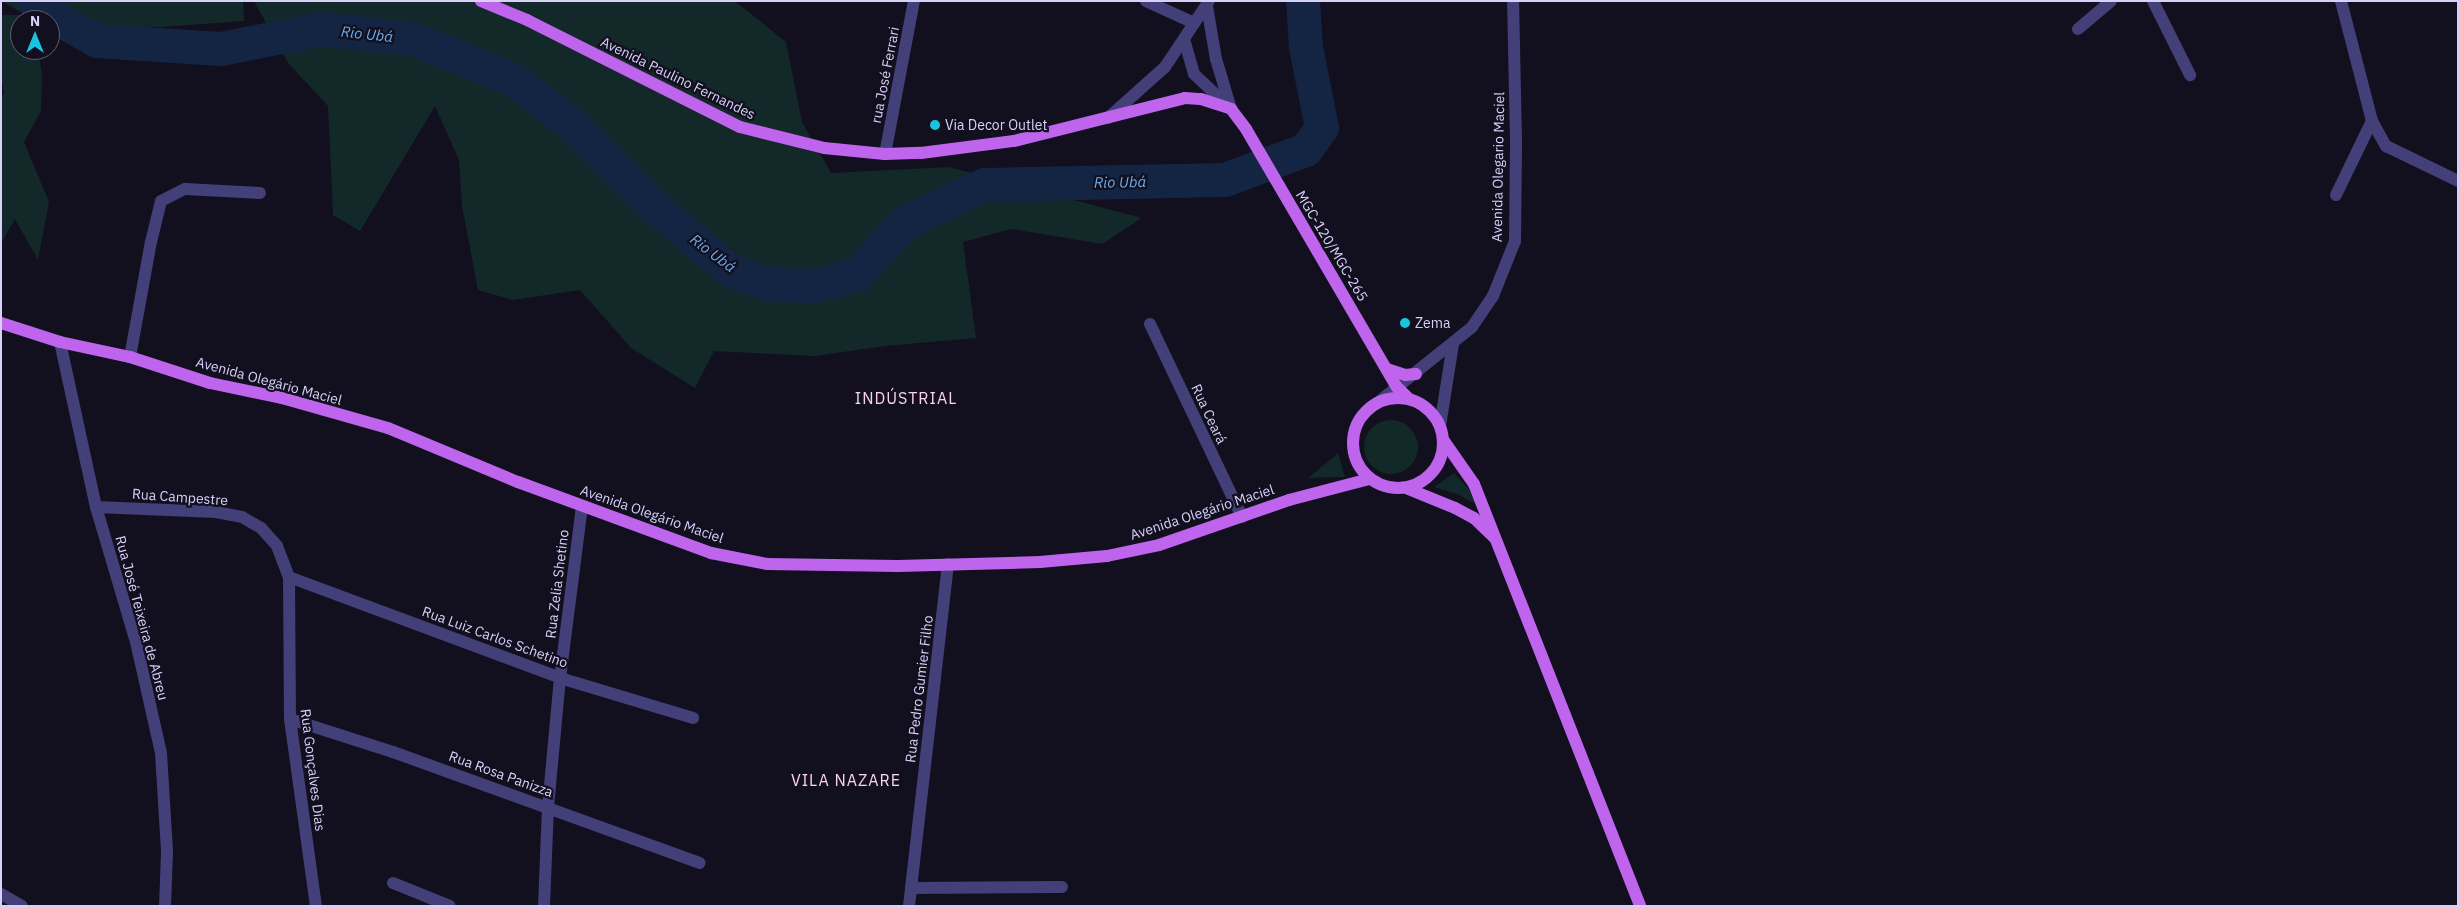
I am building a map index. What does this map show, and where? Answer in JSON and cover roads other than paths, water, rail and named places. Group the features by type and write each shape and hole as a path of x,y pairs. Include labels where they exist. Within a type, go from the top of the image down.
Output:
{"main road":[{"name":"Avenida Paulino Fernandes","path":"482,1 527,20 740,127 824,148 885,154 922,153 1014,141 1185,98 1201,99 1231,109"},
{"name":"MGC-120/MGC-265","path":"1231,109 1246,129 1398,388 1408,398"},
{"name":"Avenida Olegário Maciel","path":"1,323 60,342 130,357 210,383 282,398 388,428 518,482 711,553 767,564 1040,562 1107,556 1159,545 1289,500 1369,479"},
{"path":"1416,374 1405,375 1387,368 1389,388 1381,400 1361,417 1353,431 1352,447 1355,459 1360,470 1369,479 1380,485 1406,488 1419,483 1431,475 1439,463 1444,441"},
{"path":"1381,400 1408,398 1426,408 1440,426 1444,441 1474,484 1640,906"},
{"path":"1406,488 1474,518 1498,541"}],"street":[{"name":"rua José Ferrari","path":"885,154 914,1"},
{"path":"1146,1 1194,23"},
{"name":"Avenida Olegario Maciel","path":"1381,400 1416,374 1472,327 1493,296 1515,241 1513,1"},
{"path":"2078,29 2111,1"},
{"path":"2152,1 2190,75"},
{"path":"2341,1 2372,121 2386,146 2458,181"},
{"name":"Avenida Paulino Fernandes","path":"1108,118 1165,66 1208,4"},
{"name":"Avenida Paulino Fernandes","path":"1208,4 1216,59 1231,109"},
{"path":"1184,39 1194,74 1231,109"},
{"path":"2336,195 2372,121"},
{"path":"130,357 151,242 162,201 185,189 260,193"},
{"name":"Rua Ceará","path":"1150,324 1242,517"},
{"name":"Rua José Teixeira de Abreu","path":"60,342 96,507 136,642 162,753 167,852 165,906"},
{"path":"1440,426 1453,344"},
{"name":"Rua Zelia Shetino","path":"544,906 548,807 560,678 582,506"},
{"name":"Rua Campestre","path":"96,507 216,512 242,517 261,528 277,546 289,577"},
{"name":"Rua Pedro Gumier Filho","path":"909,906 948,564"},
{"name":"Rua Luiz Carlos Schetino","path":"289,577 560,678 693,718"},
{"name":"Rua Gonçalves Dias","path":"289,577 290,719 316,906"},
{"name":"Rua Rosa Panizza","path":"290,719 393,752 700,863"},
{"path":"393,883 450,906"},
{"path":"911,888 1062,888"},
{"path":"1,894 22,906"}],"waterway":[{"name":"Rio Ubá","path":"34,1 63,22 97,41 221,49 322,29 413,39 514,80 569,122 658,210 731,271 771,285 814,286 858,275 903,224 984,185 1225,180 1306,150 1322,128 1306,47 1303,1"}],"place":[{"name":"Via Decor Outlet","path":"935,125"},
{"name":"Zema","path":"1405,323"}],"district":[{"name":"INDÚSTRIAL","path":"906,398"},
{"name":"VILA NAZARE","path":"846,780"}]}
